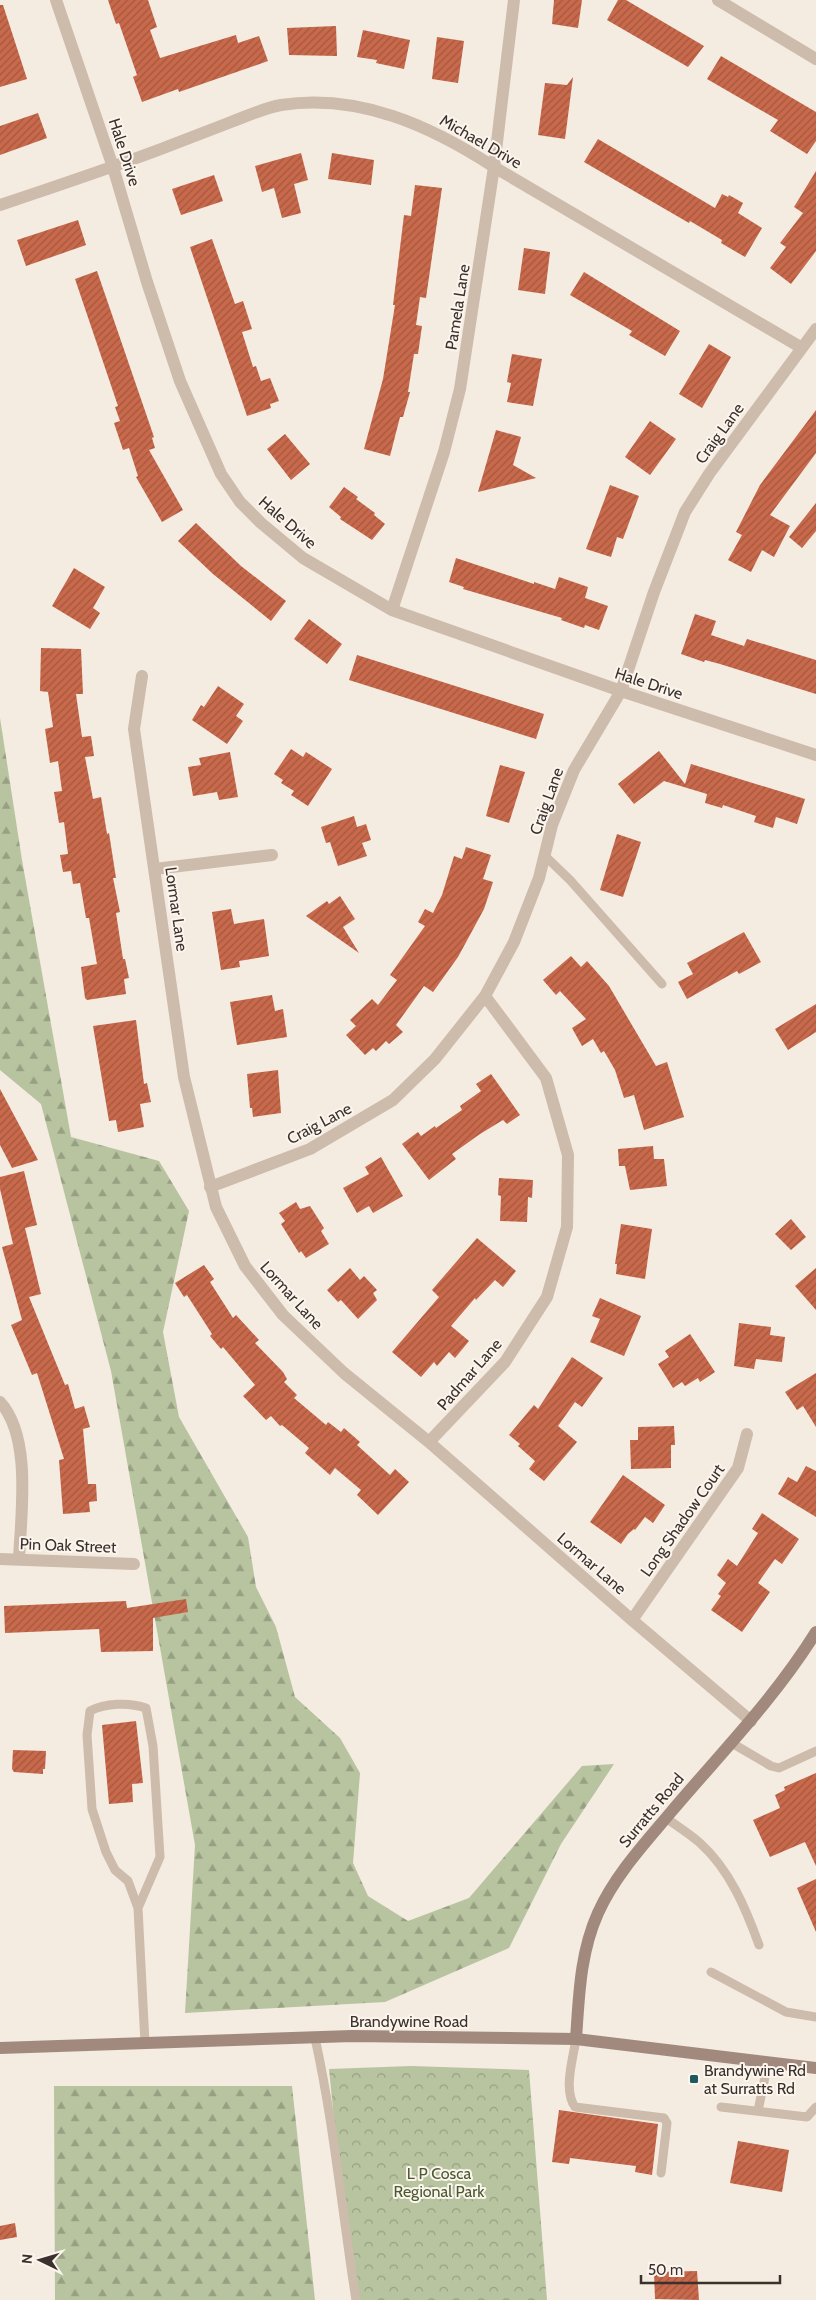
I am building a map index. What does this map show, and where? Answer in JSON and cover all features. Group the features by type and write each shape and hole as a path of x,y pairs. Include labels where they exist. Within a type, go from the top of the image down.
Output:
{"main road":[{"name":"Surratts Road","path":"576,2039 581,1968 598,1912 628,1863 730,1742 751,1721 796,1664 816,1632"},
{"name":"Brandywine Road","path":"0,2048 315,2038 576,2039 816,2068"}],"street":[{"name":"Hale Drive","path":"56,0 113,167 180,381 221,474 240,502 303,558 392,610 621,691 816,754"},
{"name":"Pamela Lane","path":"392,610 444,452 456,406 473,315 494,167 514,0"},
{"path":"718,0 816,59"},
{"name":"Michael Drive","path":"0,204 113,167 270,108 296,104 324,104 374,111 404,119 456,142 494,167 802,348"},
{"name":"Craig Lane","path":"210,1187 310,1149 393,1100 435,1059 485,996 514,942 539,878 552,825 574,770 621,691 654,592 685,512 709,474 816,328"},
{"name":"Lormar Lane","path":"142,676 134,730 184,1077 216,1206 245,1266 283,1315 344,1373 429,1442 632,1620 751,1721"},
{"path":"155,870 272,855"},
{"name":"Padmar Lane","path":"429,1442 505,1362 542,1306 547,1298 567,1226 568,1155 546,1078 485,996"},
{"path":"0,1402 12,1420 21,1459 19,1558"},
{"name":"Long Shadow Court","path":"632,1620 738,1468 747,1434"},
{"name":"Pin Oak Street","path":"0,1559 19,1558 134,1564"}],"lane":[{"path":"544,855 570,880 662,984"},
{"path":"138,1908 160,1857 153,1746 146,1708 135,1704 99,1707 90,1711 87,1735 92,1808 106,1852 115,1870 128,1882 138,1908 145,2043"},
{"path":"730,1742 771,1766 779,1768 816,1751"},
{"path":"666,1818 700,1842 716,1860 748,1915 759,1945"},
{"path":"711,1972 786,2012 816,2017"},
{"path":"315,2038 332,2122 339,2190 356,2300"},
{"path":"576,2039 569,2090 571,2102 576,2107 664,2118 667,2123 661,2173"},
{"path":"758,2111 768,2062"},
{"path":"721,2107 808,2117 816,2107"}],"green space":[{"path":"0,718 22,860 71,1137 159,1161 189,1211 163,1332 179,1417 248,1537 256,1587 276,1627 295,1697 340,1738 360,1773 353,1863 368,1896 408,1921 469,1898 582,1766 614,1764 561,1844 509,1948 385,2002 185,2013 195,1845 111,1371 41,1104 0,1070"},
{"name":"L P Cosca Regional Park","path":"411,2066 529,2070 547,2300 352,2300 329,2069"},
{"path":"54,2086 292,2086 315,2300 55,2300"}],"building":[{"path":"108,0 148,0 157,27 150,30 160,58 236,35 238,43 259,36 268,61 179,92 178,89 142,102 133,77 137,75 119,23 116,24"},
{"path":"554,0 582,0 578,28 552,24"},
{"path":"618,0 626,0 704,46 688,67 607,20"},
{"path":"0,5 3,5 27,79 0,87"},
{"path":"336,26 337,56 289,55 287,28"},
{"path":"363,30 410,40 404,69 376,63 377,60 357,57"},
{"path":"437,37 464,41 458,83 432,79"},
{"path":"721,56 816,112 816,141 807,154 770,131 778,120 707,79"},
{"path":"573,77 565,139 538,135 545,83 567,85"},
{"path":"38,113 47,138 0,155 0,126"},
{"path":"598,139 715,208 722,194 728,197 729,195 743,203 738,213 762,228 745,257 721,243 722,240 690,221 689,223 584,162"},
{"path":"301,153 308,180 294,184 301,213 282,218 274,188 262,192 255,166"},
{"path":"332,153 374,160 371,185 328,179"},
{"path":"816,171 816,251 791,284 770,268 786,247 780,243 803,213 794,207"},
{"path":"214,175 223,201 181,215 172,189"},
{"path":"415,185 442,188 426,298 420,297 416,325 422,326 418,354 414,354 408,392 410,392 403,417 400,417 390,456 364,449 383,379 395,305 393,305 404,215 411,216"},
{"path":"78,220 86,245 26,266 17,240"},
{"path":"212,239 235,304 243,301 252,329 242,332 253,367 256,366 261,381 270,378 279,401 270,404 271,408 247,416 190,247"},
{"path":"524,248 550,252 545,294 518,290"},
{"path":"97,271 154,437 152,438 155,448 149,450 183,510 162,522 136,477 138,476 129,448 123,450 114,423 120,421 115,407 118,406 75,279"},
{"path":"584,272 680,331 665,356 629,335 632,331 570,295"},
{"path":"709,344 731,357 702,408 679,394"},
{"path":"512,354 542,359 533,406 507,402 511,383 507,382"},
{"path":"816,410 816,453 770,515 790,526 774,557 762,550 751,572 728,560 742,535 736,532 760,485"},
{"path":"650,421 676,439 650,475 625,457"},
{"path":"496,430 521,437 513,465 536,478 478,492"},
{"path":"285,434 310,464 291,480 267,449"},
{"path":"610,485 639,496 623,539 617,537 611,557 586,549"},
{"path":"344,487 358,497 356,499 375,513 374,515 385,524 372,540 340,519 341,517 329,507"},
{"path":"816,503 816,531 802,548 789,537"},
{"path":"196,523 241,566 286,601 271,621 213,574 178,541"},
{"path":"456,558 534,584 534,582 555,589 559,577 588,587 585,598 608,606 599,630 585,625 584,628 561,620 562,618 463,589 464,587 449,582"},
{"path":"74,568 105,587 93,608 100,613 90,629 52,606"},
{"path":"695,614 716,621 711,635 744,646 747,639 816,660 816,694 681,654"},
{"path":"309,619 342,644 327,664 294,639"},
{"path":"41,648 81,649 83,694 76,694 82,737 91,736 94,756 85,757 93,799 101,797 107,834 109,833 116,878 113,878 120,912 116,913 123,959 125,959 129,978 124,979 126,994 87,1000 85,998 81,967 97,964 89,918 86,918 80,883 73,884 71,871 63,872 60,855 68,854 64,822 59,823 54,792 62,791 58,761 50,763 45,729 53,727 48,692 40,691"},
{"path":"357,655 544,714 536,739 349,680"},
{"path":"218,686 244,704 236,716 243,721 227,744 192,720 201,705 204,707"},
{"path":"291,749 303,757 306,752 332,769 308,806 291,795 294,791 281,783 283,780 274,774"},
{"path":"659,751 685,784 691,764 805,799 797,824 776,817 773,828 754,822 756,816 723,805 722,808 705,803 707,794 664,781 634,804 618,784"},
{"path":"230,752 238,797 219,800 217,792 193,796 188,767 201,765 199,758"},
{"path":"500,765 525,772 509,823 486,816"},
{"path":"354,816 357,827 366,824 371,840 362,843 367,856 338,866 330,842 326,843 321,827"},
{"path":"617,834 641,842 623,897 600,890"},
{"path":"466,847 491,855 483,879 493,882 484,909 458,957 433,992 424,986 396,1025 403,1032 389,1044 386,1041 376,1051 373,1048 365,1055 346,1035 356,1026 350,1020 372,999 378,1005 397,980 390,975 425,926 418,922 425,909 433,913 442,895 454,856 462,859"},
{"path":"340,896 355,919 343,927 359,953 306,916 327,901 329,904"},
{"path":"231,909 234,924 264,919 269,956 239,961 240,967 221,970 212,912"},
{"path":"744,932 761,962 739,974 737,971 687,999 678,982 693,974 687,963"},
{"path":"571,956 581,967 587,961 609,986 656,1066 667,1062 684,1117 644,1130 634,1095 624,1098 615,1070 604,1051 601,1053 593,1039 582,1046 572,1028 586,1019 560,991 556,995 543,980"},
{"path":"272,995 275,1011 283,1009 287,1037 237,1045 230,1002"},
{"path":"816,1004 816,1032 788,1050 775,1029"},
{"path":"136,1020 144,1084 147,1083 151,1102 140,1104 144,1127 118,1132 116,1120 109,1121 93,1026"},
{"path":"278,1070 281,1113 253,1117 252,1108 250,1108 247,1074"},
{"path":"491,1074 520,1115 507,1124 503,1120 452,1154 456,1159 429,1180 402,1144 418,1132 421,1136 435,1126 436,1128 462,1110 460,1106 481,1091 476,1084"},
{"path":"0,1089 38,1160 12,1168 0,1145"},
{"path":"653,1146 654,1159 664,1159 667,1186 630,1190 625,1166 619,1166 618,1149"},
{"path":"381,1157 403,1196 373,1213 369,1206 357,1213 343,1188 369,1174 365,1167"},
{"path":"24,1171 37,1225 25,1228 41,1294 29,1297 65,1385 68,1384 75,1409 84,1406 90,1427 83,1429 88,1484 96,1484 97,1501 89,1502 90,1512 63,1514 59,1460 64,1459 37,1373 32,1375 11,1325 22,1320 2,1247 13,1244 0,1189 0,1177"},
{"path":"499,1178 533,1180 532,1198 528,1197 527,1222 500,1221 501,1196 498,1195"},
{"path":"296,1202 300,1209 310,1206 324,1228 321,1231 329,1244 306,1258 301,1251 299,1253 281,1224 285,1221 279,1213"},
{"path":"791,1219 806,1237 791,1250 775,1234"},
{"path":"621,1224 652,1229 645,1279 616,1274 617,1264 615,1264"},
{"path":"477,1238 516,1271 503,1287 495,1280 476,1300 475,1298 451,1326 469,1341 455,1358 449,1352 437,1366 434,1362 421,1377 392,1352 439,1297 432,1290"},
{"path":"204,1265 214,1279 210,1282 233,1318 236,1315 259,1340 255,1343 283,1372 287,1379 284,1382 297,1395 294,1398 326,1425 328,1422 341,1432 344,1428 360,1442 357,1445 390,1475 395,1469 409,1482 378,1515 357,1495 361,1490 335,1468 330,1475 305,1453 309,1448 282,1425 280,1426 271,1416 266,1420 243,1396 255,1385 223,1347 221,1349 210,1336 212,1334 187,1295 184,1297 175,1283"},
{"path":"350,1268 360,1280 364,1276 377,1290 373,1293 377,1300 358,1319 341,1300 338,1302 327,1290"},
{"path":"816,1268 816,1310 795,1286"},
{"path":"600,1298 641,1316 624,1356 590,1342 600,1319 592,1316"},
{"path":"739,1323 771,1327 770,1335 785,1337 782,1362 756,1359 754,1369 734,1366"},
{"path":"690,1334 715,1372 700,1382 698,1378 685,1386 682,1382 673,1388 658,1364 669,1357 665,1351"},
{"path":"572,1357 603,1378 582,1407 575,1402 558,1426 577,1442 544,1481 529,1469 535,1461 509,1435 534,1405 538,1409"},
{"path":"816,1373 816,1427 803,1406 797,1410 785,1392"},
{"path":"674,1426 675,1445 671,1445 671,1468 631,1469 630,1440 638,1440 638,1427"},
{"path":"806,1466 816,1471 816,1517 778,1494 788,1477 797,1482"},
{"path":"623,1475 665,1505 653,1523 645,1517 621,1544 590,1522"},
{"path":"762,1513 799,1539 782,1564 775,1559 758,1583 770,1592 742,1632 711,1610 721,1596 718,1594 726,1583 717,1575 728,1559 737,1566 758,1533 752,1529"},
{"path":"186,1599 188,1612 153,1618 153,1651 101,1652 99,1629 5,1633 4,1606 126,1601 127,1608"},
{"path":"136,1721 143,1783 132,1784 133,1802 109,1804 102,1725"},
{"path":"13,1750 46,1751 43,1774 14,1772 12,1769"},
{"path":"816,1773 816,1866 805,1842 770,1857 753,1820 780,1808 775,1795 785,1790 784,1787"},
{"path":"816,1879 816,1932 797,1888"},
{"path":"559,2110 658,2124 652,2175 635,2172 636,2166 570,2158 569,2164 552,2162"},
{"path":"738,2141 789,2150 782,2192 730,2183"},
{"path":"15,2223 17,2237 0,2240 0,2226"},
{"path":"697,2271 699,2300 655,2299 654,2272"}],"place":[{"name":"Brandywine Rd at Surratts Rd","path":"694,2079"}]}
